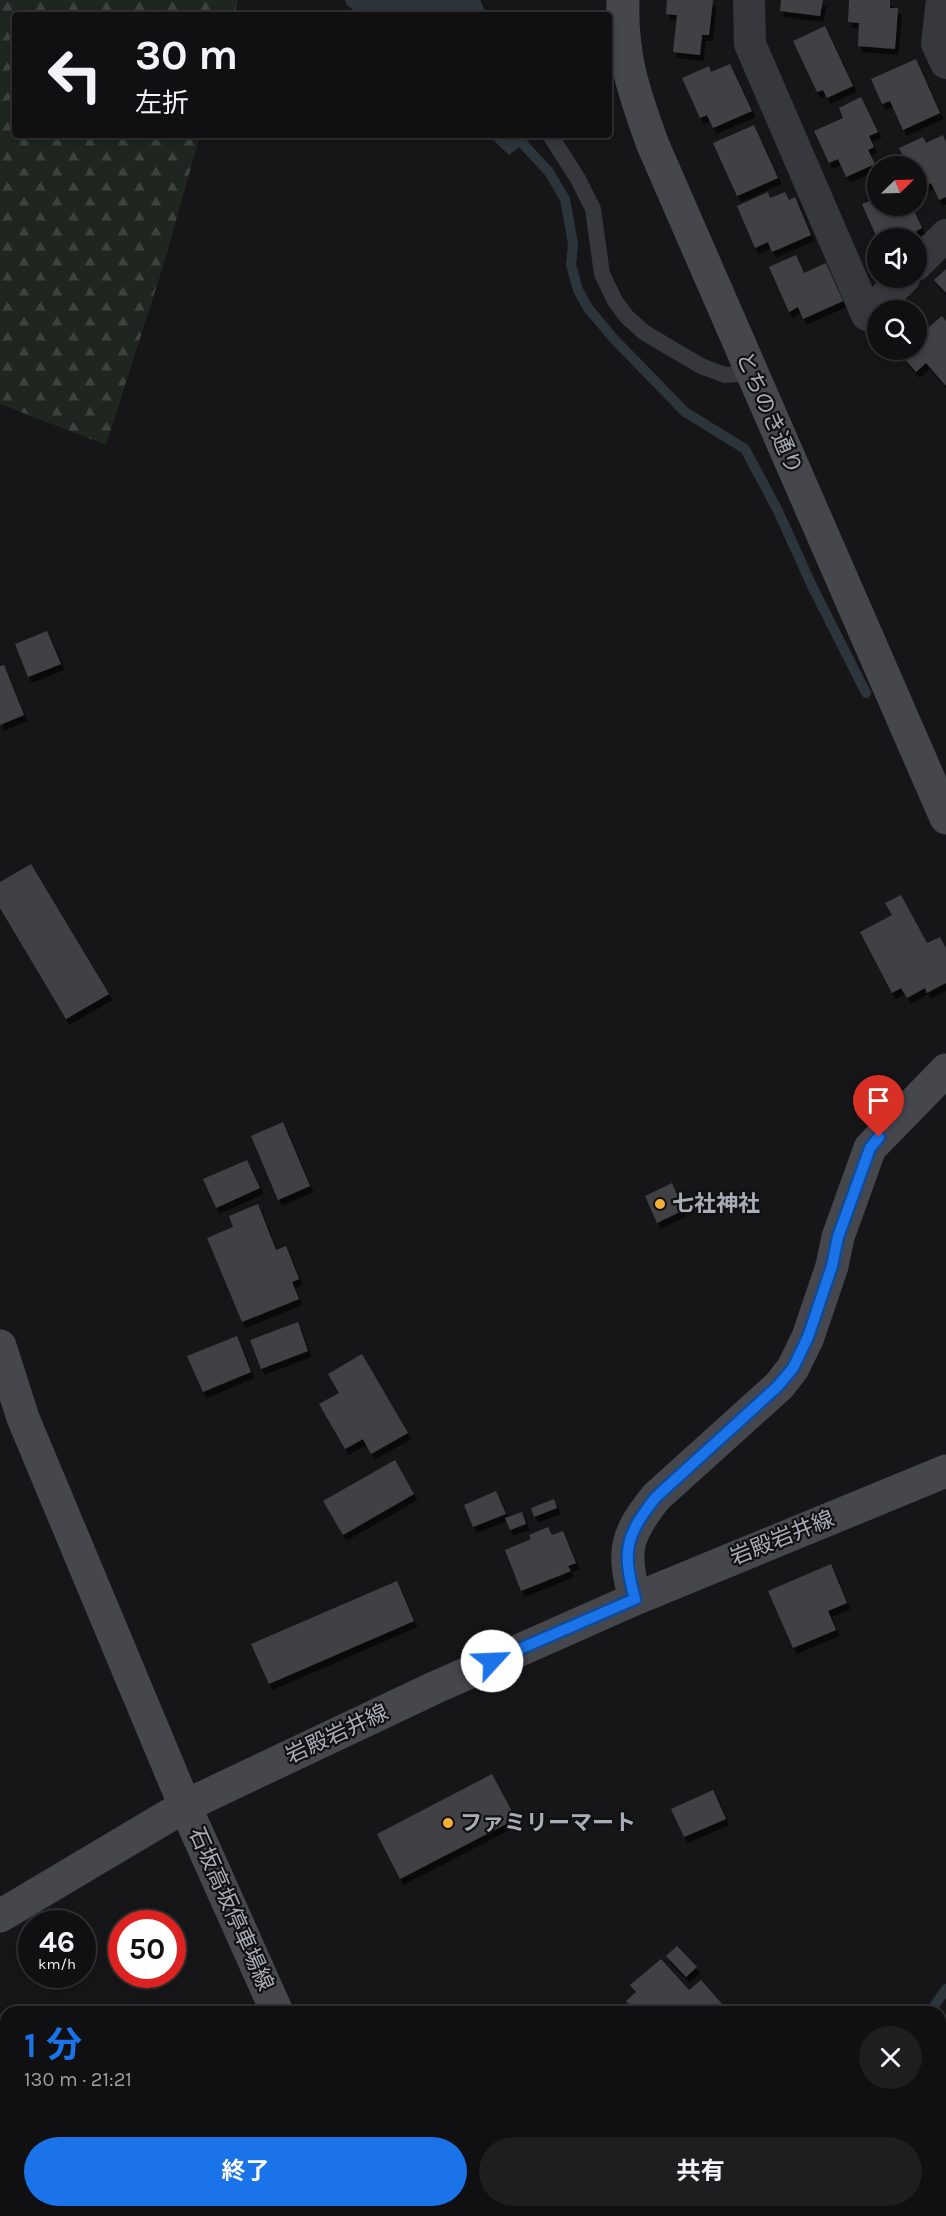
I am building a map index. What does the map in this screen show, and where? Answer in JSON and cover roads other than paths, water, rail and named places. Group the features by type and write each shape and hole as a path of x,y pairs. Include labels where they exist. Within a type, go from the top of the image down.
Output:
{"street":[{"name":"とちのき通り","path":"623,0 624,48 636,98 653,145 946,818"},
{"path":"749,0 750,44 867,315 894,288"},
{"path":"942,0 937,44 946,63"},
{"path":"927,254 946,235"},
{"path":"635,1599 627,1569 627,1546 642,1515 656,1497 778,1386 793,1368 808,1337 832,1266 838,1237 870,1148 946,1070"},
{"path":"0,1346 23,1418 185,1806"},
{"name":"岩殿岩井線","path":"0,1916 185,1806 520,1648 946,1470"},
{"name":"石坂高坂停車場線","path":"185,1806 274,2006"}],"lane":[{"path":"552,138 578,179 593,209 602,274 615,301 627,317 645,333 701,366 725,375 751,373"}],"waterway":[{"path":"522,143 549,172 565,199 573,244 571,265 578,290 588,308 614,339 685,412 745,449 777,509 812,586 866,693"},
{"path":"934,2006 946,1989"}],"place":[{"name":"七社神社","path":"660,1204"},
{"name":"ファミリーマート","path":"448,1823"}]}
